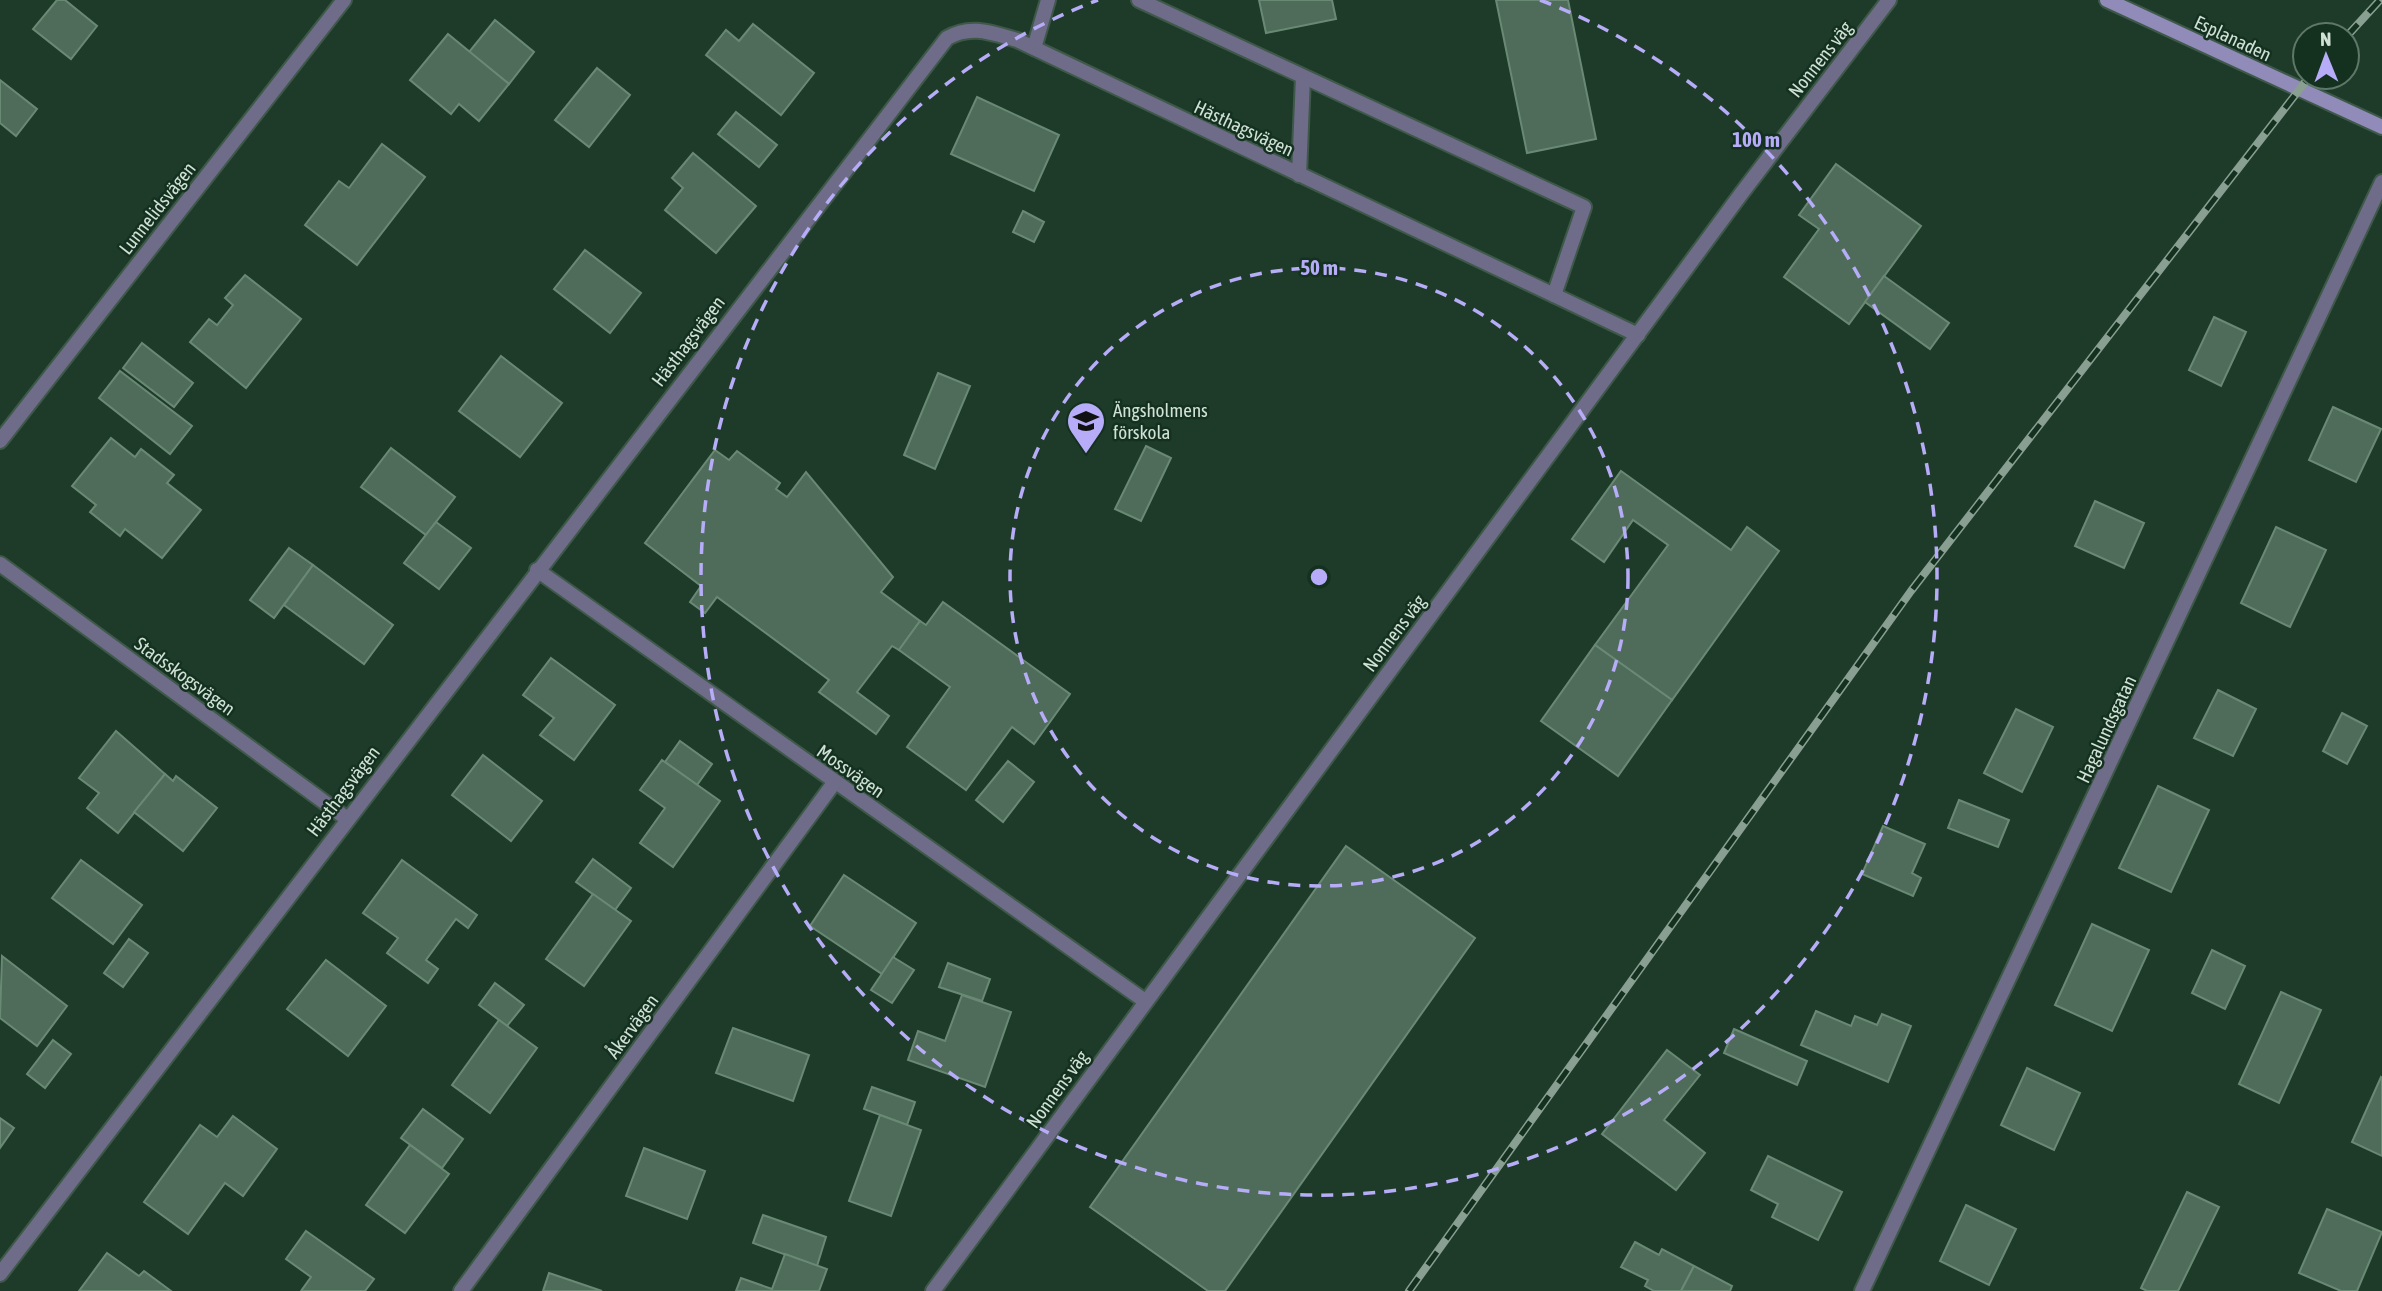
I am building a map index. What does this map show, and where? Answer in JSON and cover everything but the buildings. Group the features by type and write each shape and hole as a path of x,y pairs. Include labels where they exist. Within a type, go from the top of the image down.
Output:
{"street":[{"name":"Lunnelidsvägen","path":"0,441 344,0"},
{"path":"1034,48 1048,0"},
{"path":"1139,0 1584,207 1554,295"},
{"name":"Nonnens väg","path":"933,1291 1741,194 1889,0"},
{"name":"Esplanaden","path":"2107,0 2382,127"},
{"name":"Hästhagsvägen","path":"0,1274 346,818 947,38 960,31 980,29 1034,48 1638,335"},
{"path":"1299,175 1303,77"},
{"name":"Hagalundsgatan","path":"1862,1291 2382,182"},
{"name":"Stadsskogsvägen","path":"0,564 346,818"},
{"name":"Mossvägen","path":"537,570 1145,1001"},
{"name":"Åkervägen","path":"461,1291 834,783"}],"railway":[{"path":"2361,21 2380,0"},
{"path":"1409,1291 1911,591 2298,91"}],"place":[{"name":"Ängsholmens förskola","path":"1086,455"}]}
